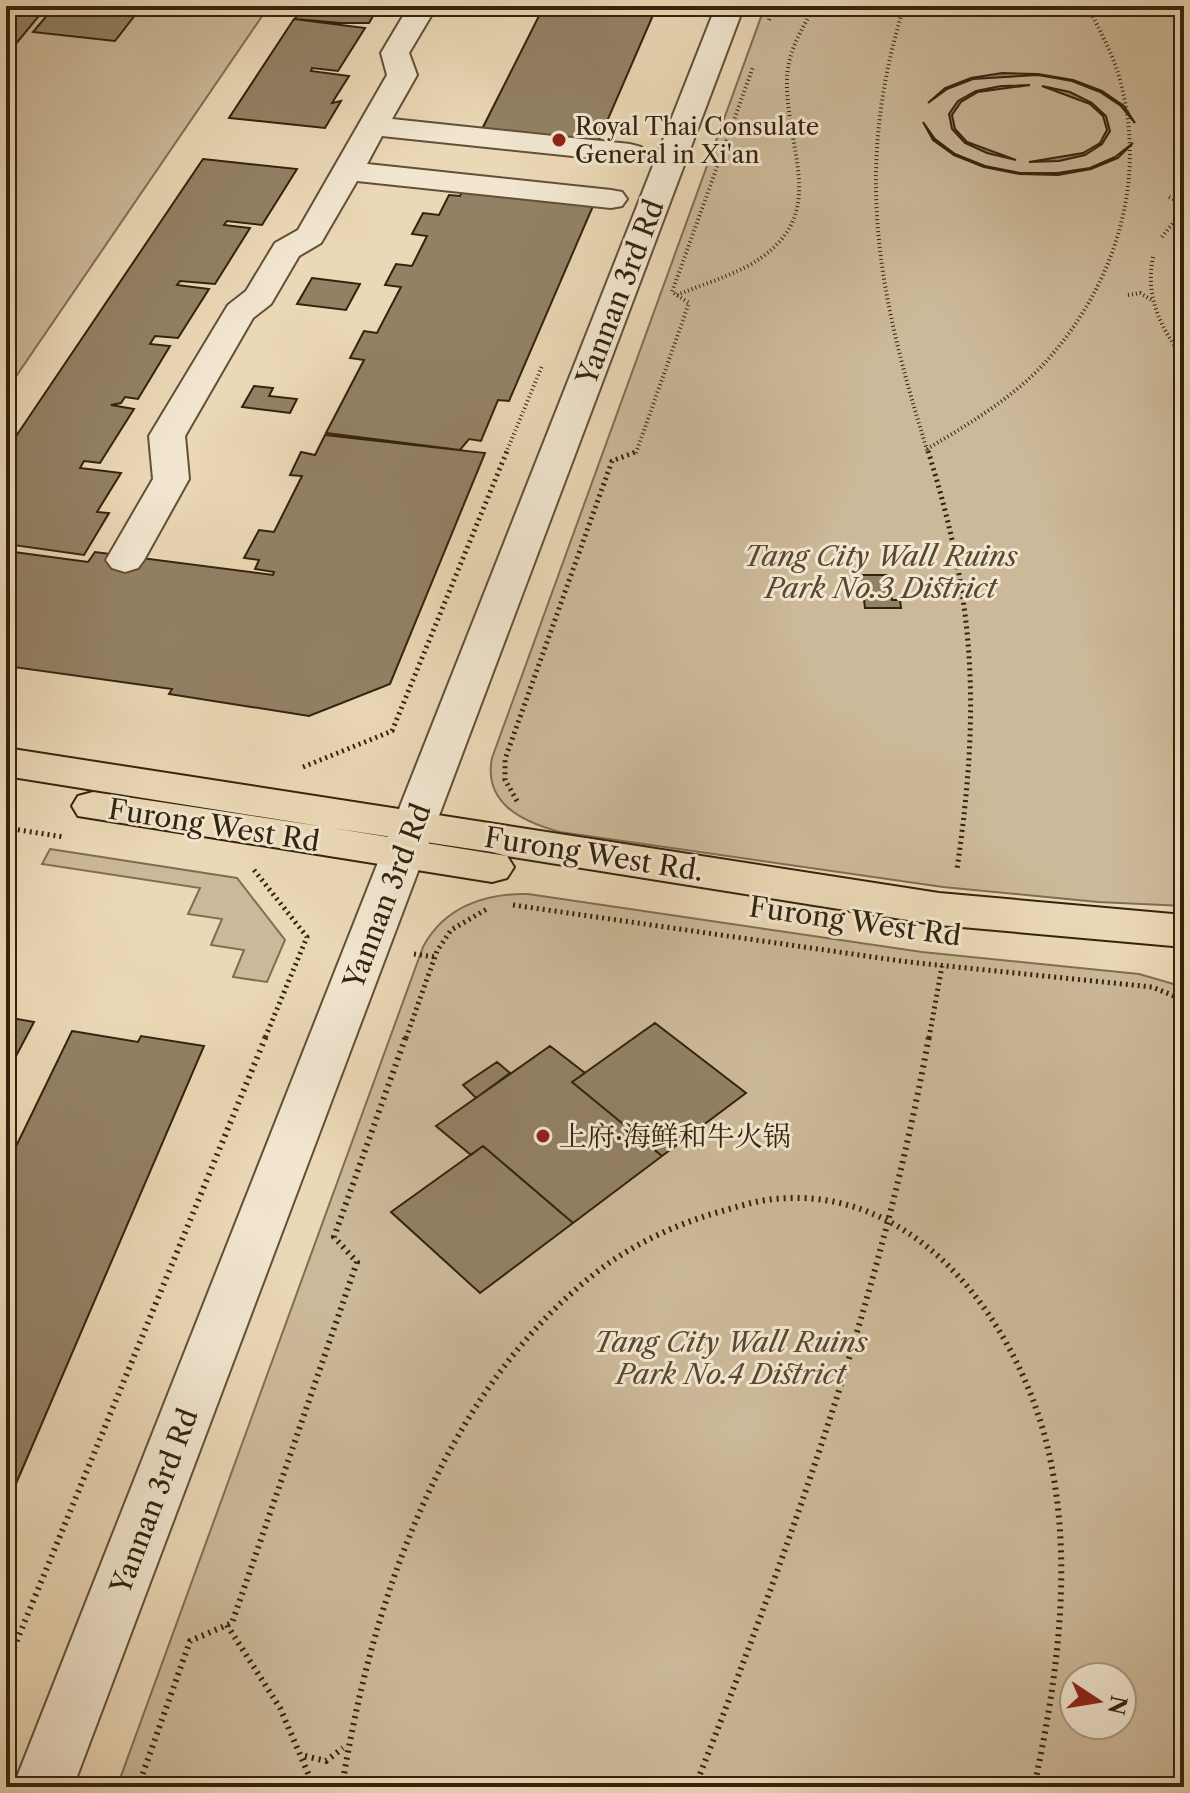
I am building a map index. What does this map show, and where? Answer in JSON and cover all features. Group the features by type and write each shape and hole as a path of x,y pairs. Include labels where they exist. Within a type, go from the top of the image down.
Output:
{"main road":[{"name":"Furong West Rd.","path":"6,762 409,839 939,909 1184,931"},
{"name":"Furong West Rd","path":"6,793 409,839 931,933 1184,958"}],"street":[{"path":"125,560 171,479 167,436 240,312 259,297 286,250 310,236 402,75 395,53 423,6"},
{"name":"Yannan 3rd Rd","path":"43,1787 730,6"},
{"path":"373,126 630,153"},
{"path":"348,171 611,199"}],"path":[{"path":"764,35 775,6"},
{"path":"676,295 722,278 755,261 784,237 795,221 802,190 788,67 795,35 815,6"},
{"path":"904,6 891,47 881,100 875,175 877,233 893,335 957,554 969,635 970,740 956,878"},
{"path":"524,807 508,789 503,770 505,759 612,461 637,453 689,303 672,292 754,63"},
{"path":"1169,196 1184,206 1158,244 1150,277 1152,300 1163,328 1184,358"},
{"path":"1145,267 1163,223"},
{"path":"1135,284 1124,298 1140,293 1152,300"},
{"path":"292,772 392,731 544,361"},
{"path":"927,449 981,419 1036,382"},
{"path":"6,1667 307,937 250,866"},
{"path":"504,905 535,906 942,966 1152,987 1184,1000"},
{"path":"138,1787 190,1641 232,1623 357,1262 334,1237 437,951 443,940 462,921 489,909"},
{"path":"695,1787 816,1460 888,1221 942,966"},
{"path":"342,1787 347,1740 363,1658 376,1614 426,1494 488,1390 528,1340 569,1298 647,1239 692,1218 729,1206 803,1199 838,1204 888,1221 935,1251 978,1295 1016,1357 1048,1454 1060,1543 1060,1632 1050,1717 1034,1787"},
{"path":"227,1625 264,1681 299,1749 314,1787"},
{"path":"299,1749 309,1760 326,1762 340,1754 347,1740"}],"green space":[{"path":"6,6 269,6 6,391"},
{"name":"Tang City Wall Ruins Park No.3 District","path":"765,6 1184,6 1184,906 1098,902 943,887 560,832 519,816 508,808 493,787 492,758"},
{"path":"50,849 237,878 285,940 267,982 233,977 244,950 211,945 222,919 188,914 200,888 42,864"},
{"name":"Tang City Wall Ruins Park No.4 District","path":"528,894 922,952 1139,974 1184,987 1184,1787 117,1787 423,947 432,933 454,912 496,896"}],"building":[{"path":"6,6 47,6 15,45 6,44"},
{"path":"55,6 142,6 115,41 33,32"},
{"path":"289,6 379,6 369,23 341,23 295,19 299,11 287,10"},
{"path":"544,6 657,6 595,149 478,137"},
{"path":"294,19 365,28 338,71 312,68 311,71 349,76 332,103 341,101 325,128 229,118"},
{"path":"1002,73 1038,74 1073,80 1102,91 1124,106 1135,123 1121,106 1100,92 1072,81 1038,75 973,79 947,89 928,103 945,88 971,78"},
{"path":"1030,85 978,92 961,102 952,115 955,129 967,142 1016,160 987,153 965,143 952,129 949,114 958,101 976,91"},
{"path":"1042,86 1070,92 1092,103 1106,116 1110,131 1102,144 1085,155 1059,161 1029,162 1083,153 1100,143 1107,130 1103,116 1090,104"},
{"path":"923,122 935,139 955,154 985,166 1020,173 1057,173 1090,168 1115,157 1133,143 1118,158 1091,169 1058,175 1020,174 984,167 954,155 933,140"},
{"path":"203,159 297,169 262,225 227,221 224,225 250,228 215,284 180,281 177,285 209,289 178,338 155,336 150,344 170,346 138,399 125,397 121,403 111,405 134,409 100,463 84,461 80,468 121,473 97,512 109,513 84,555 6,544 6,467 13,456 6,455 6,451"},
{"path":"462,192 593,206 509,401 498,400 481,441 469,439 460,450 326,433 364,360 350,358 364,331 377,333 401,287 385,285 396,264 412,266 427,236 412,234 423,213 439,215 449,195 460,196"},
{"path":"312,278 360,284 346,310 297,304"},
{"path":"254,386 273,388 269,396 297,399 290,413 242,407"},
{"path":"325,435 485,453 390,684 309,716 169,694 172,689 6,666 6,551 88,562 95,552 273,575 274,572 255,569 259,560 244,558 259,530 274,532 302,476 290,475 301,452 315,455"},
{"path":"861,575 888,575 892,600 900,600 901,608 865,608"},
{"path":"6,1017 34,1022 6,1075"},
{"path":"655,1023 746,1093 662,1156 572,1082"},
{"path":"72,1031 138,1042 141,1036 204,1046 6,1507 6,1167"},
{"name":"上府·海鲜和牛火锅","path":"550,1046 585,1073 572,1082 662,1156 573,1223 483,1146 471,1155 436,1126"},
{"path":"497,1062 510,1073 476,1098 463,1085"},
{"path":"483,1146 573,1223 480,1293 391,1212"}],"place":[{"name":"Royal Thai Consulate General in Xi'an","path":"559,140"},
{"name":"上府·海鲜和牛火锅","path":"543,1136"}]}
